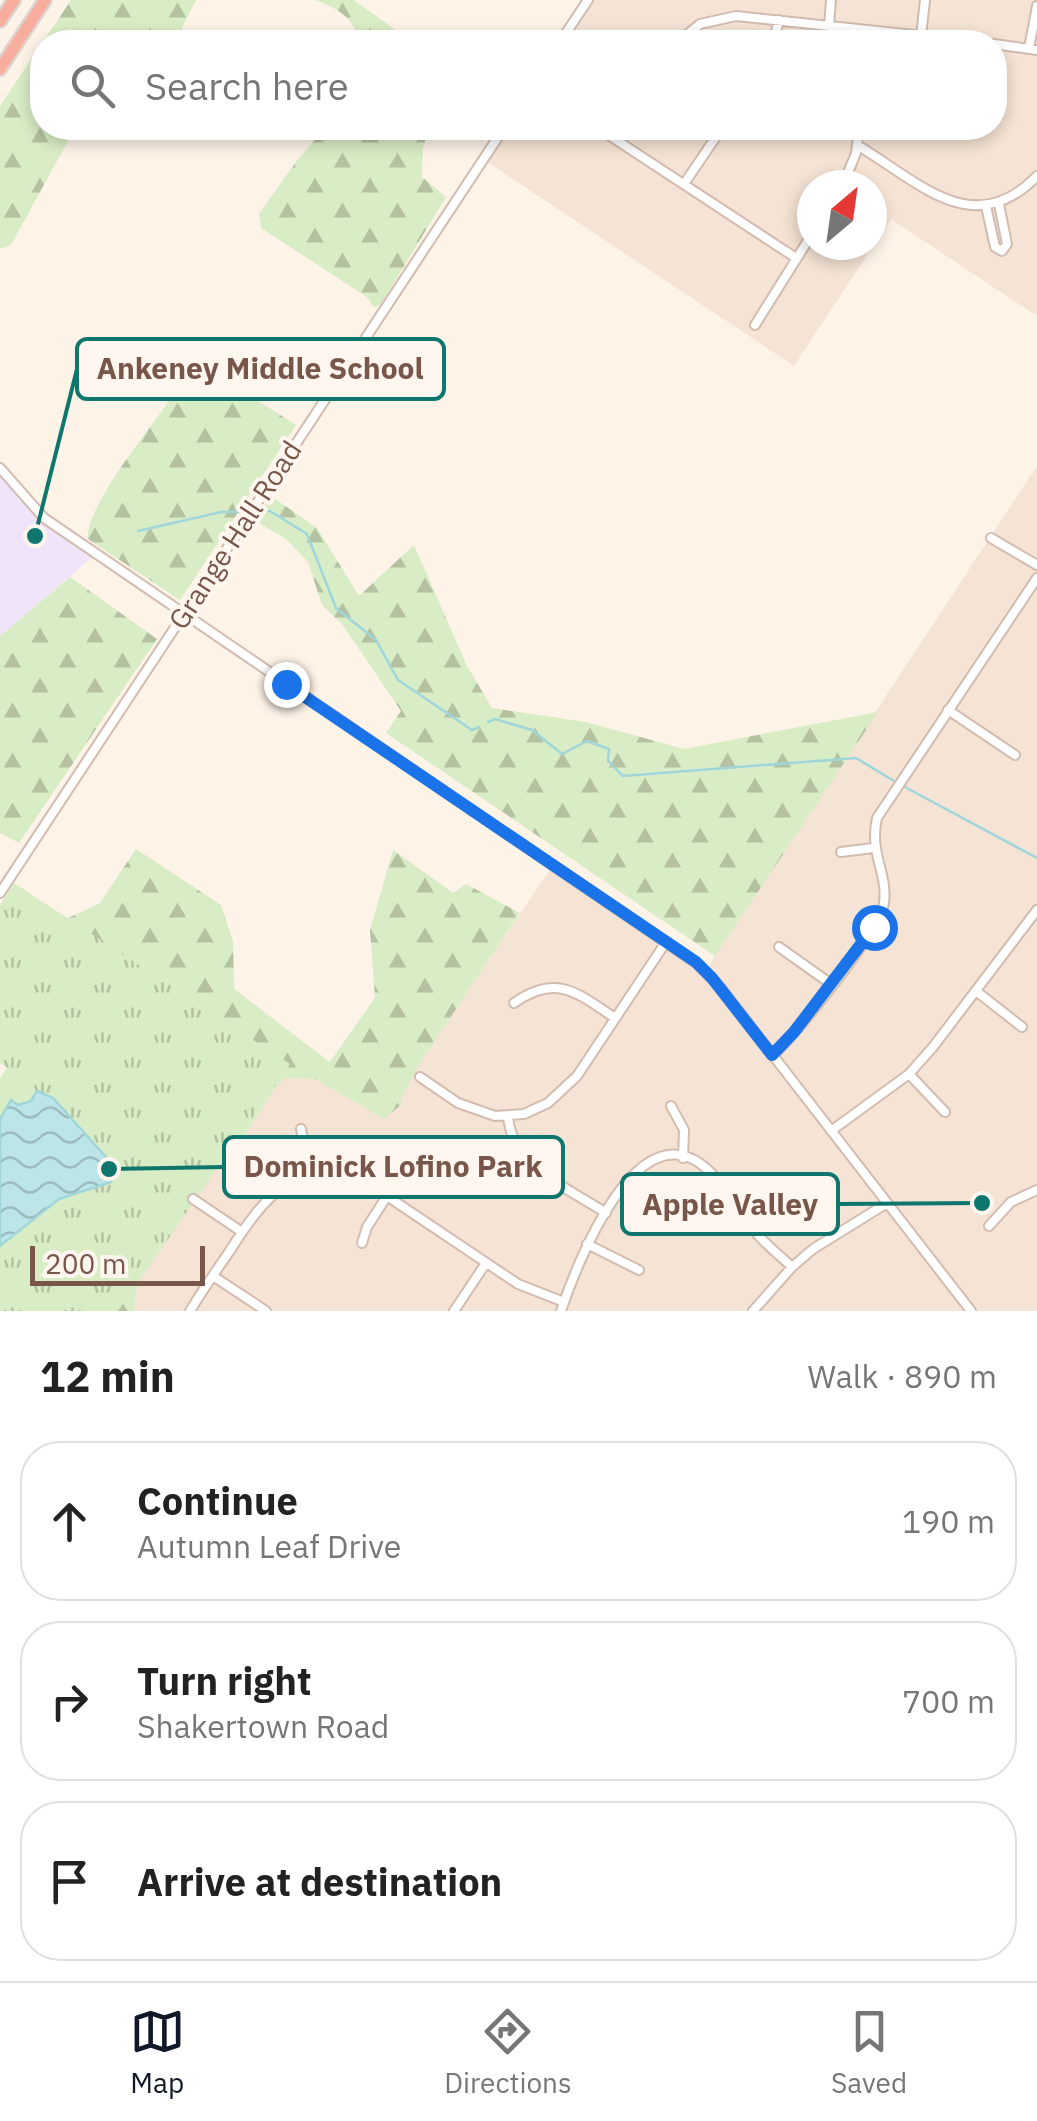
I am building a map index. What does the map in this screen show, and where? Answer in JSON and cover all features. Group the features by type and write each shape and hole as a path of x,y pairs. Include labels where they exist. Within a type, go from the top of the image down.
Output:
{"highway":[{"path":"0,21 14,0"},
{"path":"0,69 45,0"}],"street":[{"path":"568,30 588,0"},
{"path":"828,26 831,0"},
{"path":"922,30 925,0"},
{"path":"1007,46 1033,49 1037,6"},
{"path":"691,30 718,18 736,16 870,30"},
{"path":"776,30 779,20"},
{"name":"Grange Hall Road","path":"0,892 496,140"},
{"path":"616,140 796,258 755,325"},
{"path":"684,184 714,140"},
{"path":"849,170 858,140"},
{"path":"858,145 935,194 964,204 998,204 1037,176"},
{"path":"986,206 995,246 1002,251 1008,244 998,204"},
{"path":"0,468 44,518 666,942 712,978 971,1311"},
{"path":"992,538 1037,566"},
{"path":"772,1055 831,984 880,916 884,889 874,848 876,822 1037,578"},
{"path":"948,710 1016,755"},
{"path":"841,852 874,848"},
{"path":"831,1131 909,1074 1037,910"},
{"path":"420,1077 470,1109 508,1117 541,1107 563,1092 666,942"},
{"path":"779,947 831,984"},
{"path":"514,1003 532,990 560,987 578,993 615,1018"},
{"path":"976,991 1022,1027"},
{"path":"909,1074 945,1112"},
{"path":"671,1106 684,1130 683,1158"},
{"path":"508,1117 512,1140 524,1158 606,1212"},
{"path":"301,1129 310,1175"},
{"path":"190,1311 272,1193 310,1175 354,1177 526,1288 563,1307 587,1244 641,1166 662,1157 683,1158 705,1167 760,1237 792,1267"},
{"path":"988,1226 1011,1202 1037,1190"},
{"path":"362,1243 367,1227 387,1196"},
{"path":"193,1199 242,1232"},
{"path":"753,1311 792,1267 814,1249 887,1203"},
{"path":"587,1244 639,1270"},
{"path":"454,1311 486,1263"},
{"path":"213,1276 266,1311"}],"shaded area":[{"path":"588,0 1037,0 1037,316 891,219 887,225 887,170 797,170 797,260 864,260 794,366 483,159 496,140 1007,140 1007,30 568,30"},
{"path":"1037,466 1037,1311 971,1311 784,1074 965,1311 134,1311 137,1284 207,1181 286,1078 315,1079 384,1119 393,1110 422,1060 553,865 706,970"},
{"path":"0,468 24,499 96,554 0,636"}],"green space":[{"path":"71,0 196,0 182,30 51,30"},
{"path":"315,0 354,0 395,30 356,30 344,15"},
{"path":"30,61 30,140 68,140 11,245 0,249 0,106"},
{"path":"315,140 425,140 422,177 446,197 381,304 374,308 367,297 261,228 259,214"},
{"path":"241,390 296,425 180,600 88,539 90,525 107,489 169,401"},
{"path":"271,496 317,528 359,596 414,545 467,666 492,708 586,722 684,749 878,712 715,956 386,733 401,711 342,624 322,605 308,562 286,539 254,520"},
{"path":"70,577 157,639 19,843 0,833 0,636"},
{"path":"136,849 221,905 233,941 234,989 330,1062 375,998 370,930 393,850 453,893 466,884 520,913 422,1060 401,1098 402,1104 384,1119 315,1079 286,1078 275,1088 137,1284 134,1311 0,1311 66,919 100,903"},
{"path":"14,883 290,1064 118,1311 0,1311 0,1078 7,1068 0,1063 0,905"}],"water":[{"path":"37,1091 53,1098 115,1167 111,1182 59,1199 0,1246 0,1119 11,1100 18,1105 31,1101"}],"waterway":[{"path":"257,511 270,511 307,534 336,608 376,640 398,680 472,730 479,727"},
{"path":"138,531 221,512 249,512"},
{"path":"488,722 495,719 532,730 562,754 587,741 609,749 608,761 623,776 856,758 894,781"},
{"path":"903,786 1037,858"}],"place":[{"name":"Ankeney Middle School","path":"35,536"},
{"name":"Dominick Lofino Park","path":"109,1169"},
{"name":"Apple Valley","path":"982,1203"}],"route":[{"path":"286,684 696,962 772,1055 874,927"}]}
